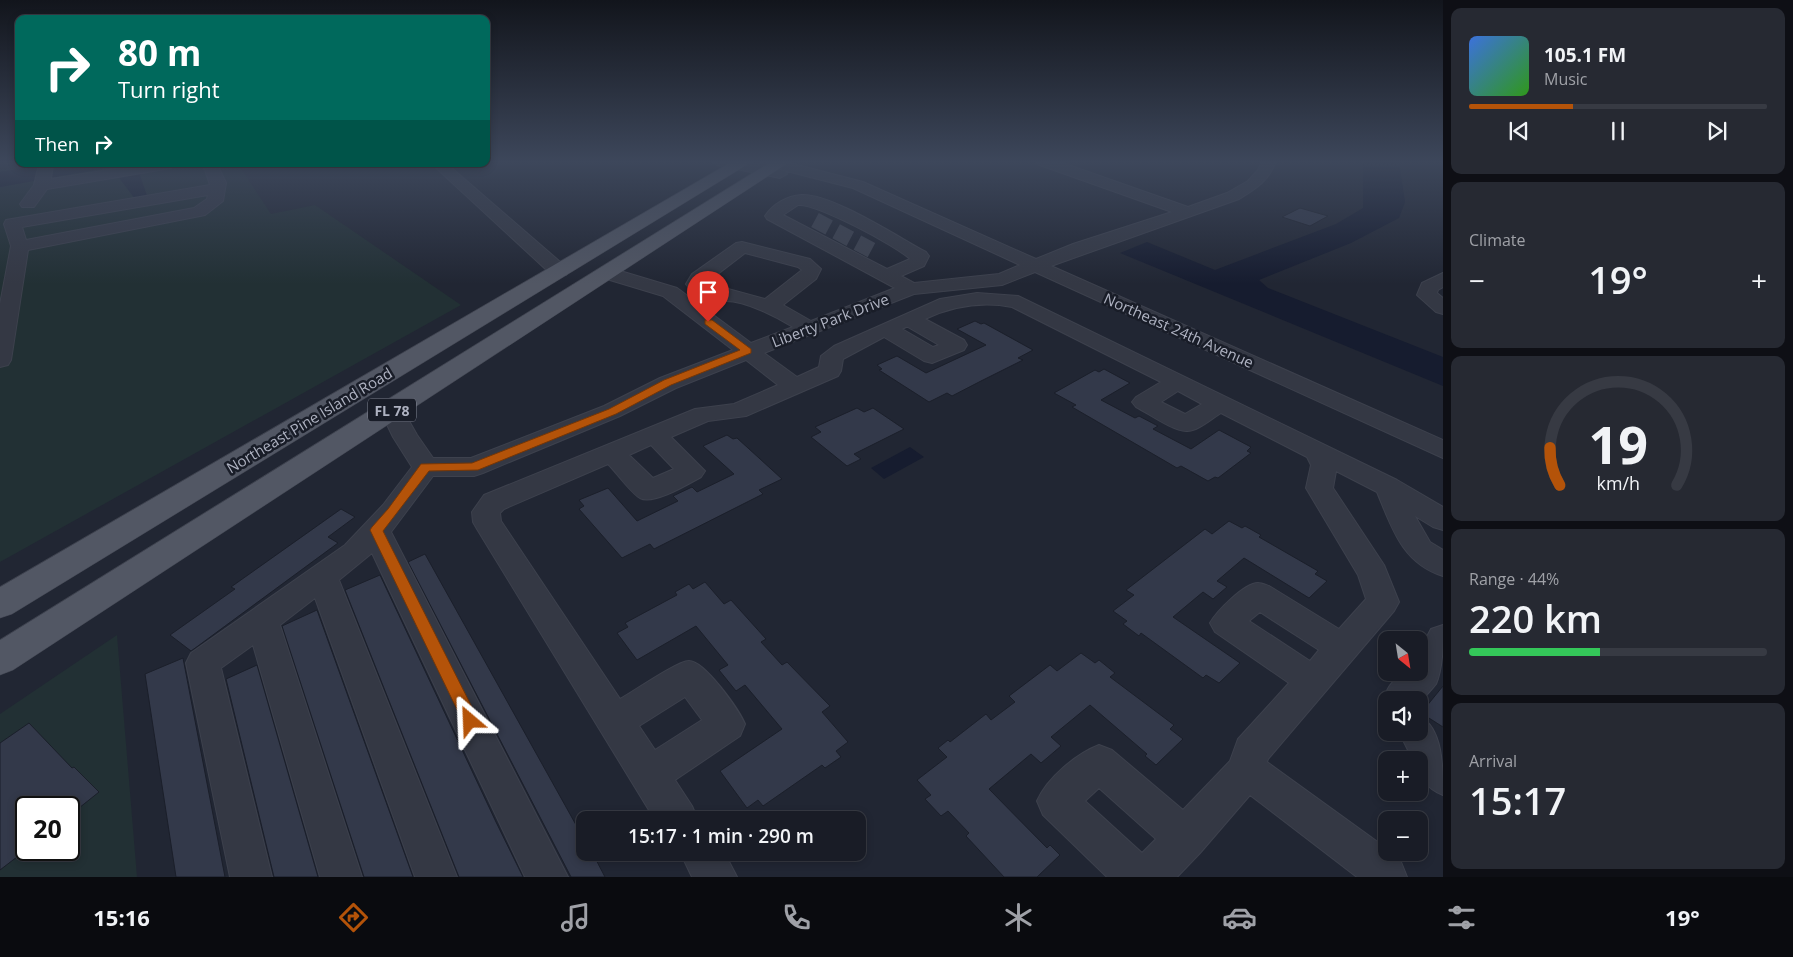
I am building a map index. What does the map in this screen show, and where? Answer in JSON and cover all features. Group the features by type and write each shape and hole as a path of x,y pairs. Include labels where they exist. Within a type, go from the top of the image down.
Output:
{"main road":[{"name":"Northeast Pine Island Road","path":"0,604 559,271 619,236 684,202"},
{"name":"FL 78","path":"0,658 608,273 705,202"},
{"name":"Northeast Pine Island Road","path":"392,410 389,396 392,386 602,255 619,236"}],"street":[{"path":"12,224 28,204 41,202"},
{"path":"12,224 144,202"},
{"path":"20,246 198,212 214,202"},
{"path":"482,202 559,271"},
{"path":"792,202 773,216 877,265 911,289"},
{"path":"817,202 920,256 918,262 877,265"},
{"name":"Northeast 24th Avenue","path":"886,202 915,211 1443,450"},
{"path":"1160,202 1186,211"},
{"name":"Liberty Park Drive","path":"426,467 474,467 519,447 612,411 668,383 911,289 1002,279 1079,248 1216,202"},
{"path":"788,205 808,216"},
{"path":"0,360 20,246 12,224"},
{"path":"770,306 798,282 793,278 801,270 800,267 768,257 767,254 742,247 699,278 696,284 700,288 725,296 770,306 808,328"},
{"path":"608,273 670,292 795,387"},
{"path":"1440,306 1427,295 1429,287 1443,279"},
{"path":"689,307 725,296"},
{"path":"672,811 505,552 487,522 486,512 494,502 654,434 704,414 738,411 795,387 830,371 832,356 850,344 951,302 992,298 1018,302 1388,486 1443,520"},
{"path":"1178,382 1144,402 1186,424 1220,403"},
{"path":"251,877 203,663 354,553 393,512 426,467 406,437 392,410"},
{"path":"612,452 649,491 692,471 654,434"},
{"path":"1149,877 1186,839 1247,770 1251,751 1383,602 1373,574 1319,488 1324,465 1318,452"},
{"path":"1388,486 1406,528 1420,550 1443,565"},
{"path":"1406,528 1443,526"},
{"path":"376,530 547,877"},
{"path":"322,576 436,877"},
{"path":"1313,681 1226,623 1258,595 1343,648"},
{"path":"262,620 341,877"},
{"path":"1407,691 1424,674 1443,639"},
{"path":"614,722 689,676 727,724 648,776"},
{"path":"1422,741 1443,778"},
{"path":"1138,877 1057,801 1098,763 1186,839"},
{"path":"1247,770 1375,865 1386,877"},
{"path":"706,861 716,877"}],"shaded area":[{"path":"0,202 263,202 271,214 315,205 461,305 0,562"},
{"path":"117,635 137,877 0,877 0,714"}],"water":[{"path":"1363,202 1405,202 1399,218 1351,243 1259,280 1268,288 1443,357 1443,386 1120,253 1147,242 1215,270 1336,224 1363,208"},
{"path":"910,447 924,457 884,479 871,468"}],"building":[{"path":"1300,208 1328,216 1310,226 1282,217"},
{"path":"975,321 981,324 984,323 1033,350 1018,358 1023,360 952,396 947,393 929,402 879,370 882,369 877,365 897,356 926,373 986,345 957,329"},
{"path":"1104,369 1130,383 1101,400 1135,418 1139,416 1158,426 1153,429 1191,449 1219,430 1251,447 1247,451 1251,453 1218,478 1215,477 1208,481 1181,466 1177,468 1072,407 1076,405 1054,393 1095,370 1099,372"},
{"path":"857,408 864,412 873,408 904,429 854,454 861,459 847,466 811,437 821,432 815,427"},
{"path":"727,435 733,439 737,438 782,479 759,490 763,494 654,549 650,544 622,558 579,509 584,506 579,500 608,488 637,521 678,501 673,496 692,487 697,492 734,474 703,446"},
{"path":"341,509 355,517 328,537 338,543 191,651 170,635 235,589 231,587"},
{"path":"1229,521 1242,528 1245,526 1261,535 1259,537 1318,571 1315,574 1327,581 1309,598 1244,558 1217,581 1227,587 1213,599 1203,592 1173,617 1240,663 1219,683 1206,675 1203,678 1141,633 1139,636 1123,624 1127,621 1113,611 1134,595 1126,590 1205,529 1212,534"},
{"path":"425,554 576,825 576,861 597,861 605,877 571,877 408,562"},
{"path":"380,575 523,877 459,877 345,590"},
{"path":"705,582 724,604 731,600 766,639 761,642 782,665 787,662 830,706 822,712 848,742 836,751 841,757 825,768 822,765 763,806 758,800 747,808 720,771 782,729 745,685 736,691 719,670 728,665 696,626 637,660 617,633 628,627 625,623 677,595 675,592 689,584 693,589"},
{"path":"317,610 413,877 364,877 282,626"},
{"path":"1081,653 1095,663 1099,660 1115,673 1110,677 1174,725 1170,729 1183,739 1156,765 1145,756 1147,754 1090,705 1051,737 1061,746 1041,763 1031,754 989,789 1047,848 1050,845 1060,855 1037,877 1004,877 966,836 969,833 948,811 941,816 925,799 931,795 917,780 947,757 938,748 948,740 950,742 986,714 991,720 1015,702 1009,696 1050,665 1057,671"},
{"path":"183,658 225,877 176,877 145,674"},
{"path":"257,665 318,877 274,877 226,679"},
{"path":"1443,686 1443,727 1428,717 1428,704"},
{"path":"29,723 72,768 74,767 99,792 80,807 80,796 15,796 15,858 0,870 0,743"}],"tunnel":[{"path":"815,220 875,252"}],"route":[{"path":"470,721 376,530 393,512 426,467 474,467 519,447 612,411 668,383 747,351 708,322"}]}
